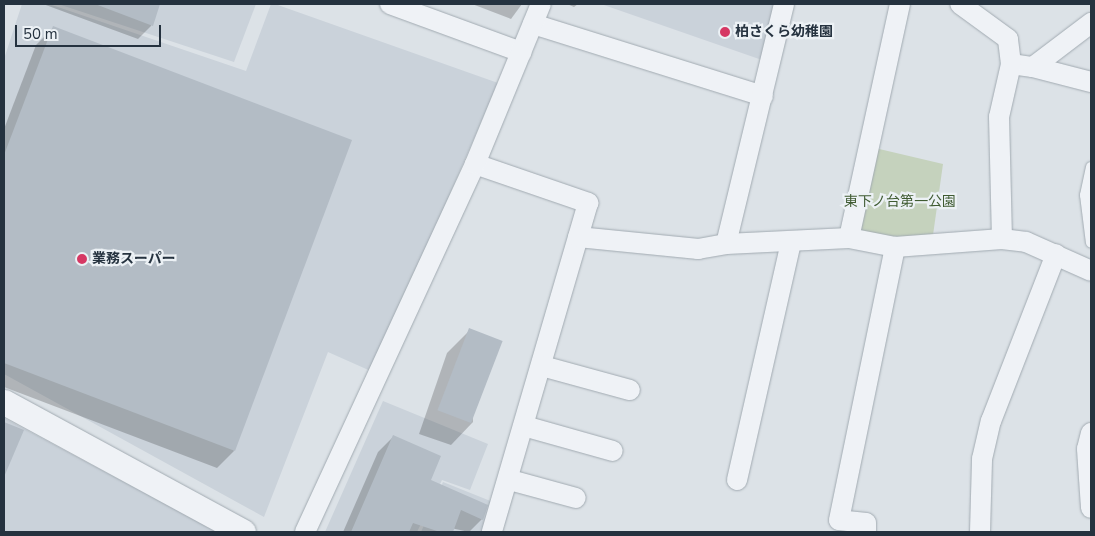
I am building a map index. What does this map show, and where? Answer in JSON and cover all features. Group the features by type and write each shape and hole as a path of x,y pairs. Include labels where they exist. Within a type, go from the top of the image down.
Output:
{"street":[{"path":"390,4 520,64"},
{"path":"305,532 474,164 502,111 541,4"},
{"path":"726,244 784,4"},
{"path":"849,238 900,4"},
{"path":"960,4 1008,40 1011,64 1000,117 1002,239"},
{"path":"1033,67 1091,23"},
{"path":"533,24 763,96"},
{"path":"1011,64 1033,67 1091,82"},
{"path":"474,164 588,203 510,480 492,532"},
{"path":"578,237 698,249 726,244 791,243 849,238 895,247 1002,239 1026,242 1091,271"},
{"path":"737,480 791,243"},
{"path":"866,532 866,523 839,520 895,247"},
{"path":"980,532 982,459 991,421 1056,254"},
{"path":"542,366 630,390"},
{"path":"4,402 243,532"},
{"path":"524,426 613,451"},
{"path":"1091,433 1087,450 1091,508"},
{"path":"510,480 576,498"}],"lane":[{"path":"1091,166 1088,196 1091,243"}],"shaded area":[{"path":"22,4 49,4 246,71 271,4 275,4 498,83 373,372 328,352 264,517 4,374 4,59"},
{"path":"58,4 256,4 234,62"},
{"name":"柏さくら幼稚園","path":"601,4 774,4 762,60"},
{"path":"383,401 488,444 470,490 442,480 417,532 325,532"},
{"path":"4,418 156,499 218,532 4,532"},
{"path":"443,482 498,504 488,532 421,532"}],"green space":[{"name":"東下ノ台第一公園","path":"875,148 943,164 933,235 890,240 856,233"}],"building":[{"path":"95,4 160,4 153,26"},
{"path":"53,26 352,140 235,451 4,363 4,155"},
{"path":"469,328 503,341 471,423 437,410"},
{"path":"4,422 24,430 4,477"},
{"path":"393,435 441,456 431,480 488,505 483,520 461,510 453,532 440,532 413,523 409,532 351,532"}],"place":[{"name":"柏さくら幼稚園","path":"725,32"},
{"name":"業務スーパー","path":"82,259"}]}
